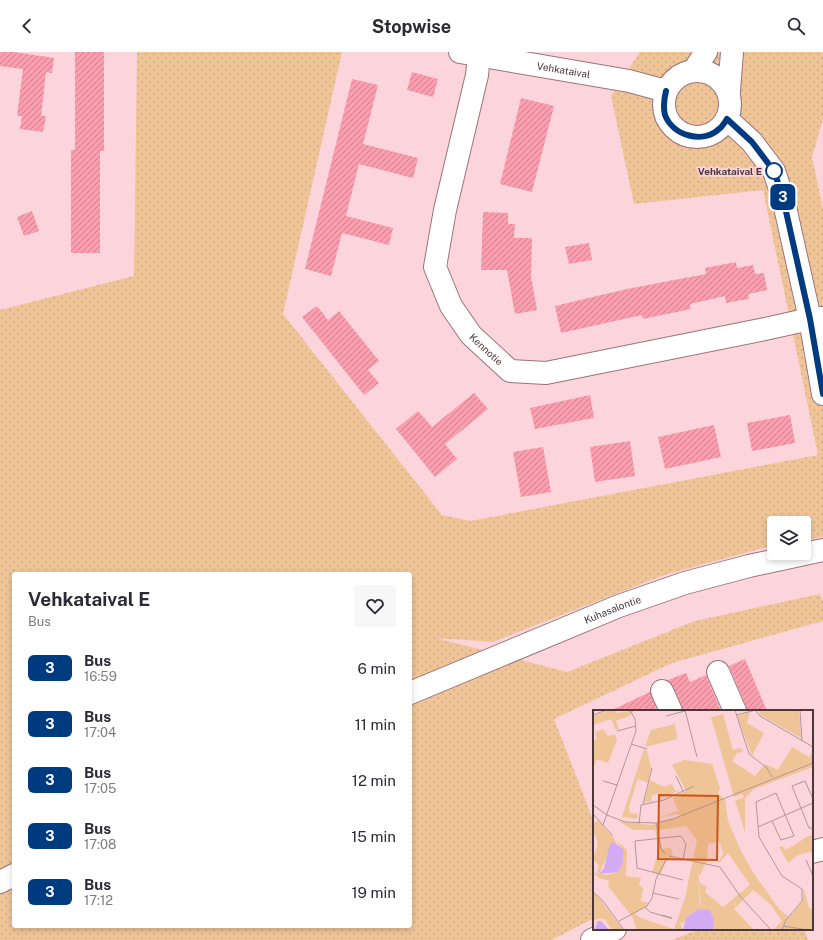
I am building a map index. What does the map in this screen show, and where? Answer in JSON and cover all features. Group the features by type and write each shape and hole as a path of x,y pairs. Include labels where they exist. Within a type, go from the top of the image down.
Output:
{"street":[{"path":"694,70 706,52"},
{"path":"729,91 720,79 708,72 694,70 682,73 672,81 666,91 663,103 666,116 672,127 683,134 695,137 708,136 719,129 727,119 731,105 729,91 732,52"},
{"name":"Vehkataival","path":"469,54 629,81 666,91"},
{"name":"Kennotie","path":"469,54 477,75 445,210 435,267 451,306 471,335 510,371 546,373 817,318"},
{"path":"727,119 752,142 774,171 817,318 823,394"},
{"name":"Kuhasalontie","path":"412,692 619,606 685,583 749,566 823,550"},
{"path":"718,672 735,710"},
{"path":"662,691 671,710"},
{"path":"813,852 823,849"},
{"path":"0,882 12,876"},
{"path":"592,940 613,930"}],"shaded area":[{"path":"137,52 342,52 283,314 442,515 470,521 818,455 763,190 634,204 611,96 640,52 823,52 823,119 812,157 823,209 823,537 811,539 811,516 767,516 767,547 664,575 493,642 436,638 567,672 695,621 820,594 823,601 823,621 672,663 554,719 593,819 593,919 552,940 0,940 0,310 134,276"},
{"path":"697,930 804,930 808,940 672,940"}],"building":[{"path":"0,52 14,52 54,58 52,73 46,72 41,116 46,116 43,132 20,129 22,116 17,116 23,69 0,66"},
{"path":"75,52 104,52 104,151 100,151 100,253 71,253 71,150 75,150"},
{"path":"412,72 438,79 433,97 407,90"},
{"path":"352,79 378,85 363,144 418,158 413,178 359,164 346,216 393,228 389,245 342,233 331,276 305,269"},
{"path":"521,98 554,106 532,192 500,184"},
{"path":"32,211 39,231 24,236 17,217"},
{"path":"483,212 508,213 508,224 515,224 514,238 532,238 531,277 537,310 515,314 507,270 481,270"},
{"path":"589,243 592,260 569,264 565,247"},
{"path":"736,262 737,268 753,265 755,274 764,273 767,290 748,294 749,299 726,303 725,296 690,304 691,309 643,319 642,315 561,333 555,306 627,289 706,274 705,268"},
{"path":"317,306 328,320 339,311 379,361 368,370 379,383 364,395 302,317"},
{"path":"474,393 488,409 445,444 457,459 435,477 396,429 418,411 432,427"},
{"path":"590,395 594,418 535,429 530,408"},
{"path":"790,415 795,443 752,451 747,423"},
{"path":"714,425 721,457 665,469 658,437"},
{"path":"630,441 635,476 595,482 590,447"},
{"path":"543,447 551,492 521,497 513,452"},
{"path":"745,659 767,710 747,710 729,666"},
{"path":"686,673 690,682 706,675 721,710 683,710 673,686 668,680"},
{"path":"650,692 657,710 612,710"}],"bus line":[{"name":"3","path":"666,91 663,103 666,116 672,127 683,134 695,137 708,136 719,129 727,119 752,142 774,171 783,198 810,319 823,394"}],"place":[{"name":"Vehkataival E","path":"774,171"}]}
